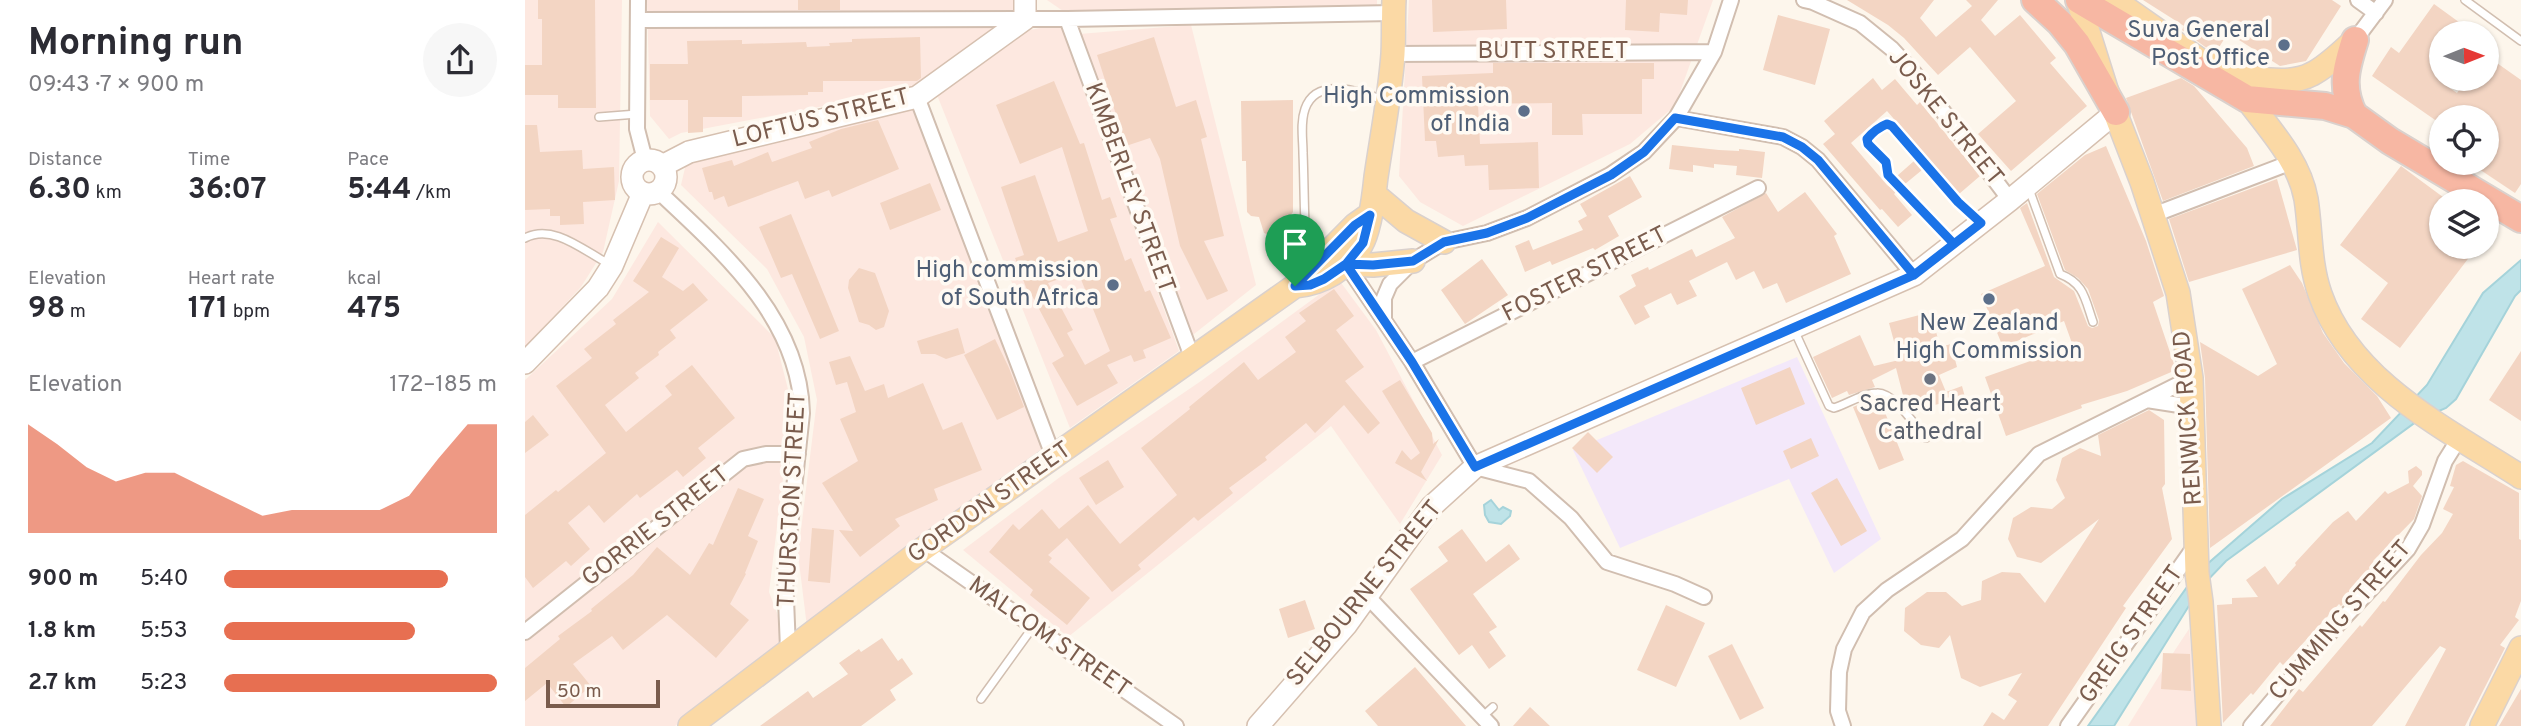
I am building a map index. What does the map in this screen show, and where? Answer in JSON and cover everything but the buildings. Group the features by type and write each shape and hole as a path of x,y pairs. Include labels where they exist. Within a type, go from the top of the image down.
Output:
{"highway":[{"path":"2035,0 2060,23 2077,44 2116,111"},
{"path":"2079,0 2247,99 2325,106 2354,115 2390,141 2519,218"},
{"path":"2354,115 2348,104 2344,83 2345,70 2355,40"}],"main road":[{"name":"RENWICK ROAD","path":"2079,0 2178,293 2191,378 2197,573 2209,726"},
{"path":"2114,0 2201,61 2217,68 2261,78 2285,81 2304,78 2324,66 2355,40"},
{"path":"1295,286 1317,282 1346,264 1363,243 1372,204 1387,102 1393,54 1394,7"},
{"name":"LOFTUS STREET","path":"654,163 689,152 917,97 1025,9"},
{"path":"2247,99 2293,162 2305,197 2313,267 2320,295 2329,314 2362,362 2402,401 2521,477"},
{"name":"SELBOURNE STREET","path":"1258,726 1347,624 1431,507 1475,467 1914,275 2010,200 2116,111"},
{"path":"525,363 598,288 651,192 666,178 654,163 639,163 632,173 634,185 651,192"},
{"path":"1372,204 1444,242"},
{"path":"1295,286 1372,204"},
{"path":"1346,264 1373,265 1413,261"},
{"name":"GORDON STREET","path":"690,726 788,649 923,550 1295,286"},
{"path":"2482,726 2521,648"}],"street":[{"path":"638,0 639,139 654,163"},
{"path":"1384,318 1384,299 1390,284 1413,261 1444,242 1487,233 1566,200 1611,175 1644,152 1675,118 1714,52 1731,0"},
{"name":"JOSKE STREET","path":"1804,0 1860,23 1892,49 1914,73 2010,200"},
{"path":"2358,0 2376,13"},
{"path":"2355,40 2385,0"},
{"path":"639,20 1025,9 1067,19 1394,7"},
{"name":"KIMBERLEY STREET","path":"1067,19 1192,357"},
{"name":"BUTT STREET","path":"1393,54 1714,52"},
{"path":"917,97 1054,458"},
{"path":"1675,118 1783,137 1802,147 1818,160 1914,275"},
{"path":"2153,215 2293,162"},
{"name":"FOSTER STREET","path":"1412,362 1758,188"},
{"name":"THURSTON STREET","path":"651,192 717,249 773,315 798,371 802,390 802,413 785,573 788,649"},
{"path":"1346,264 1412,362 1475,467 1529,481 1571,518 1607,562 1675,584 1704,597"},
{"path":"1843,726 1838,711 1839,672 1844,649 1863,612 1895,583 1962,539 2039,454 2191,378"},
{"path":"2147,400 2192,407"},
{"name":"CUMMING STREET","path":"2251,726 2326,637 2408,549 2422,525 2452,433"},
{"name":"GORRIE STREET","path":"525,632 743,459 765,454 798,454"},
{"name":"GREIG STREET","path":"2068,726 2196,545"},
{"name":"MALCOM STREET","path":"923,550 1176,726"},
{"path":"1368,597 1489,717"}],"lane":[{"path":"2465,0 2521,41"},
{"path":"1305,225 1302,126 1305,108 1313,96 1332,89 1358,90 1387,102"},
{"path":"599,117 637,114"},
{"path":"1954,244 1888,175 1886,162 1868,144 1867,139 1871,134 1887,124 1892,126 1958,202 1981,223"},
{"path":"2028,185 2060,274 2080,286 2093,321"},
{"path":"525,238 536,233 559,236 612,266"},
{"path":"1793,328 1829,406 1834,408 1874,392 1882,393 1894,400 1926,438"},
{"path":"981,699 1034,626"}],"shaded area":[{"path":"525,0 622,0 619,181 603,252 581,287 525,347"},
{"path":"647,0 1013,0 1014,10 919,88 681,133 669,139 650,116"},
{"path":"1047,0 1377,0 1377,6 1115,12 1063,11"},
{"path":"1409,0 1713,0 1675,106 1630,144 1463,226 1420,202 1399,176"},
{"path":"1061,24 1179,351 1070,428 935,90 1030,30"},
{"path":"1191,25 1256,285 1189,338 1079,34"},
{"path":"915,104 1052,441 807,627 798,554 817,400 804,337 767,269 681,185 688,155"},
{"path":"658,222 775,338 792,405 769,592 788,642 675,726 525,726 525,380 612,299"},
{"path":"1339,280 1376,330 1442,455 1400,524 1331,426 1068,637 963,550 1060,477 1201,381"},
{"path":"1797,357 1881,539 1834,573 1789,479 1620,548 1573,450"},
{"path":"2189,629 2198,726 2128,726 2175,650"}],"water":[{"path":"2521,260 2521,290 2456,399 2446,408 2420,419 2226,561 2200,588 2114,726 2088,726 2197,573 2282,499 2372,443 2427,385 2483,293"},
{"path":"1491,500 1499,510 1503,507 1511,511 1510,516 1501,524 1489,522 1485,515 1484,505"}],"place":[{"name":"Suva General Post Office","path":"2284,45"},
{"name":"High Commission of India","path":"1524,111"},
{"name":"High commission of South Africa","path":"1113,285"},
{"name":"New Zealand High Commission","path":"1989,299"},
{"name":"Sacred Heart Cathedral","path":"1930,379"}],"route":[{"path":"1295,286 1310,285 1324,279 1346,264 1373,265 1413,261 1444,242 1487,233 1527,218 1611,175 1644,152 1675,118 1783,137 1802,147 1818,160 1860,207 1914,275 1954,244 1981,223 1958,202 1892,126 1882,126 1867,139 1868,144 1886,162 1888,175 1954,244 1914,275 1475,467 1412,362 1346,264 1363,243 1370,215 1355,225 1295,286"}]}
